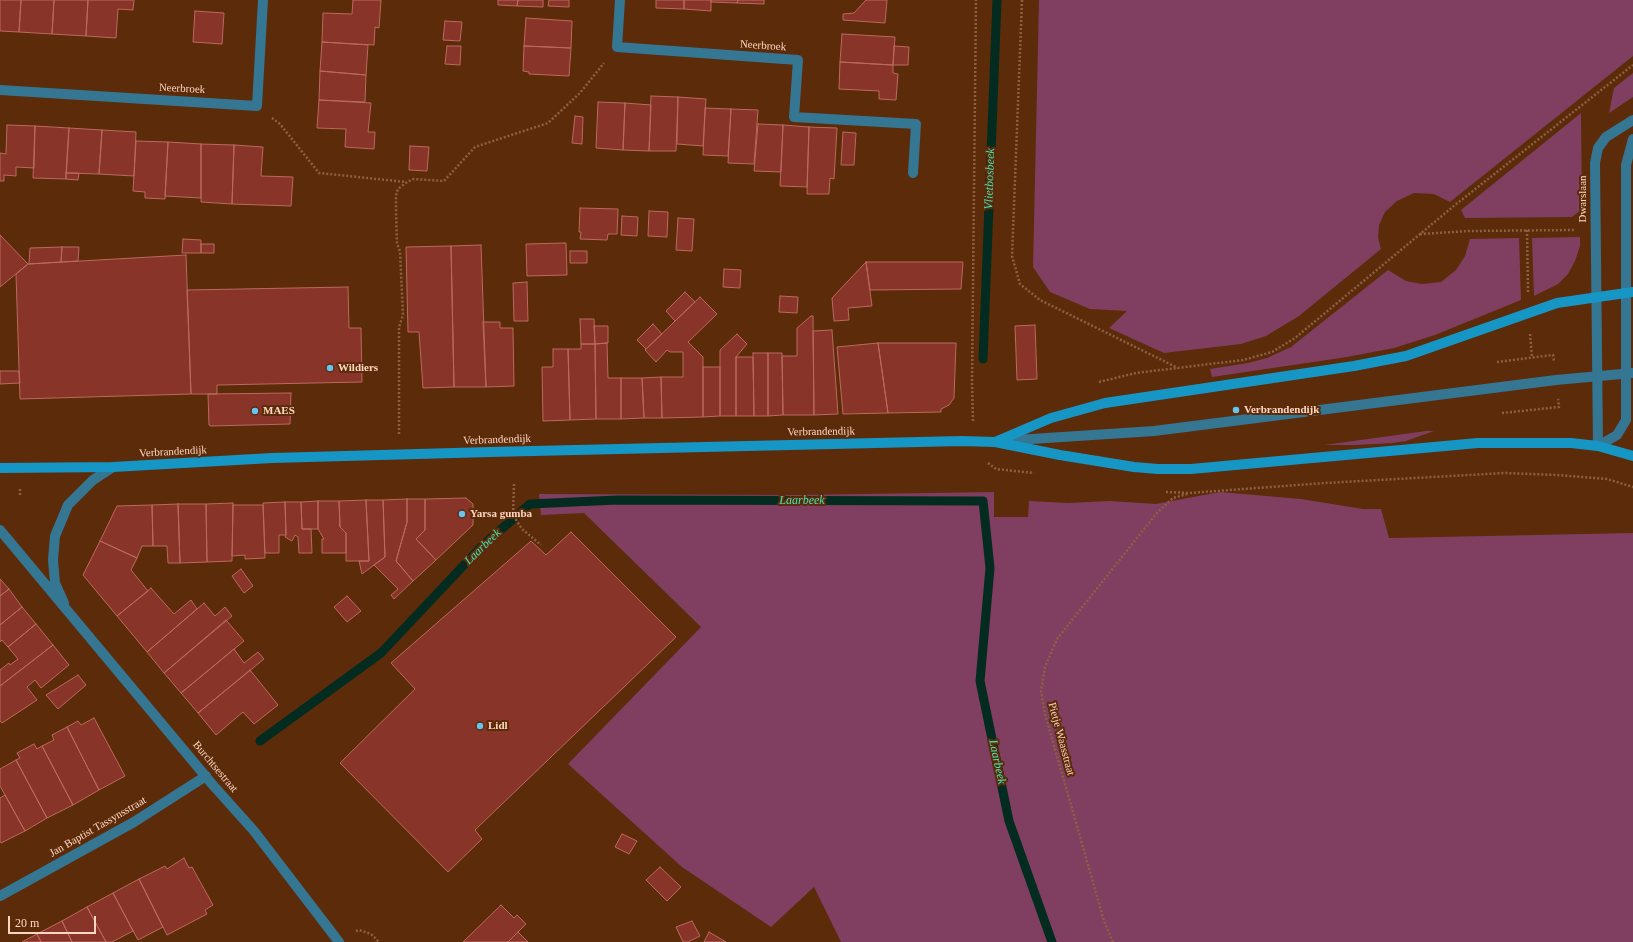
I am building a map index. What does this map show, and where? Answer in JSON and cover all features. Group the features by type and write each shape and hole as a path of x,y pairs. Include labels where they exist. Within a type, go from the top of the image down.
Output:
{"main road":[{"name":"Verbrandendijk","path":"995,442 1051,418 1105,403 1354,366 1406,356 1557,303 1629,292"},
{"name":"Verbrandendijk","path":"0,468 113,467 272,458 399,454 916,442 995,442 1134,467 1191,469 1478,443 1571,443 1598,446 1633,456"}],"street":[{"path":"257,106 263,0"},
{"path":"617,47 620,0"},
{"name":"Neerbroek","path":"617,47 798,60 794,117 916,124 913,174"},
{"name":"Neerbroek","path":"0,90 257,106"},
{"name":"Dwarslaan","path":"1598,446 1595,163 1598,148 1606,137 1633,120"},
{"path":"1598,446 1617,435 1626,420 1629,374 1630,249 1626,165 1633,139"},
{"path":"995,442 1154,431 1556,380 1629,374"},
{"name":"Burchtsestraat","path":"70,616 55,582 53,560 55,536 68,505 93,480 113,467"},
{"name":"Burchtsestraat","path":"0,530 70,616 254,831 337,940"},
{"name":"Jan Baptist Tassynsstraat","path":"0,896 134,822 206,776"}],"path":[{"path":"973,422 972,374 976,0"},
{"path":"1022,0 1012,256 1020,284 1040,300 1178,368 1243,360 1272,352 1295,338 1420,234 1633,65"},
{"path":"399,454 399,327 403,315 400,251 397,244 396,212 398,189 414,179 444,181 475,147 548,123 580,93 617,47"},
{"path":"257,106 280,124 319,174 407,182"},
{"path":"1420,234 1469,231 1595,230"},
{"path":"1497,362 1532,357"},
{"name":"Pietje Waasstraat","path":"1113,942 1104,921 1045,714 1041,691 1045,667 1057,639 1156,514 1173,498 1189,493 1325,483 1505,473 1607,479 1633,487"},
{"path":"514,484 513,515 522,529 540,545"}],"shaded area":[{"path":"1039,0 1633,0 1633,56 1450,202 1434,194 1414,193 1397,201 1385,212 1379,225 1378,238 1381,249 1299,316 1266,336 1241,344 1164,353 1109,328 1127,311 1090,309 1050,292 1033,267"},
{"path":"1633,73 1633,97 1609,113 1614,88"},
{"path":"1581,113 1582,209 1572,217 1465,218 1461,210"},
{"path":"1580,237 1580,246 1575,261 1568,274 1558,284 1534,296 1532,238"},
{"path":"1519,238 1521,300 1435,335 1394,348 1347,357 1212,377 1210,369 1248,363 1267,358 1291,347 1388,270 1406,281 1422,284 1441,282 1456,270 1465,256 1470,239"},
{"path":"1434,431 1406,441 1393,443 1324,445"},
{"path":"994,492 994,517 1028,517 1029,501 1068,503 1110,501 1156,504 1220,492 1301,499 1363,509 1381,509 1389,538 1633,533 1633,942 841,942 814,887 771,927 682,867 568,764 701,627 584,513 541,515 539,494 798,495"}],"building":[{"path":"0,0 21,0 19,32 0,31"},
{"path":"21,0 54,0 52,34 19,32"},
{"path":"54,0 88,0 86,36 52,34"},
{"path":"88,0 134,0 133,10 118,9 116,38 86,36"},
{"path":"353,0 381,0 379,28 375,27 374,45 322,42 323,13 352,14"},
{"path":"498,0 518,0 517,6 498,5"},
{"path":"518,0 543,0 543,7 517,6"},
{"path":"549,0 569,0 569,7 548,6"},
{"path":"656,0 684,0 684,9 656,8"},
{"path":"684,0 711,0 711,11 684,9"},
{"path":"711,0 738,0 737,3 711,2"},
{"path":"738,0 764,0 764,4 737,3"},
{"path":"866,0 887,0 885,23 843,20 843,14 854,13"},
{"path":"195,11 224,13 222,44 193,42"},
{"path":"526,18 572,21 571,48 524,46"},
{"path":"445,21 462,22 460,41 443,40"},
{"path":"842,34 895,37 893,65 840,62"},
{"path":"322,42 368,45 366,75 320,71"},
{"path":"447,46 461,46 460,65 445,64"},
{"path":"524,46 571,48 569,76 529,74 529,72 523,71"},
{"path":"894,46 909,47 908,65 893,65"},
{"path":"840,62 893,65 893,73 898,74 896,100 879,99 879,91 839,89"},
{"path":"320,71 366,75 365,102 319,100"},
{"path":"651,96 678,97 676,151 649,151"},
{"path":"678,97 706,99 703,146 677,144"},
{"path":"319,100 371,103 368,132 375,132 374,149 345,147 346,129 317,128"},
{"path":"598,102 625,103 623,150 596,148"},
{"path":"625,103 651,105 649,151 623,150"},
{"path":"705,108 731,109 728,156 703,155"},
{"path":"731,109 758,110 754,164 728,163"},
{"path":"575,116 583,117 582,144 572,143"},
{"path":"758,124 783,125 781,172 754,171"},
{"path":"7,125 35,126 34,168 16,167 16,176 4,175 4,181 0,181 0,153 6,154"},
{"path":"783,125 809,127 807,187 780,186"},
{"path":"35,126 69,128 66,179 33,178"},
{"path":"809,127 837,128 834,179 830,178 829,194 807,194"},
{"path":"69,128 102,130 99,174 66,173"},
{"path":"102,130 136,132 134,176 99,174"},
{"path":"843,132 856,133 854,165 841,165"},
{"path":"136,141 168,142 165,199 145,198 145,192 133,191"},
{"path":"168,142 201,144 201,198 165,196"},
{"path":"201,144 234,145 232,204 201,202"},
{"path":"234,145 263,147 261,176 293,177 291,206 232,204"},
{"path":"410,146 429,147 427,171 409,170"},
{"path":"66,173 79,173 78,180 66,179"},
{"path":"580,208 618,209 617,234 608,234 607,240 580,239"},
{"path":"649,211 668,212 667,237 648,236"},
{"path":"622,216 638,217 637,236 621,235"},
{"path":"678,218 694,219 692,251 676,250"},
{"path":"0,235 28,264 0,287"},
{"path":"183,239 201,240 201,253 182,253"},
{"path":"566,243 567,275 527,276 526,244"},
{"path":"201,244 214,244 214,253 201,253"},
{"path":"481,245 486,387 454,387 451,246"},
{"path":"451,246 454,387 423,388 419,332 408,332 406,247"},
{"path":"62,247 61,262 29,264 30,248"},
{"path":"62,247 79,247 78,261 61,262"},
{"path":"570,251 587,251 587,263 570,263"},
{"path":"186,255 191,394 20,399 16,274 28,264"},
{"path":"866,262 963,262 961,289 870,290"},
{"path":"866,262 872,306 848,308 849,320 834,321 832,298"},
{"path":"724,269 741,270 740,288 723,287"},
{"path":"527,282 528,321 514,321 513,283"},
{"path":"348,287 349,328 361,328 362,382 217,385 217,394 191,394 187,290"},
{"path":"685,292 695,302 675,321 666,311"},
{"path":"780,296 798,297 797,313 779,312"},
{"path":"700,297 717,314 688,342 703,357 703,417 662,418 661,377 683,377 683,352 670,352 667,350 656,362 645,350"},
{"path":"813,316 814,415 783,415 782,356 797,356 797,328"},
{"path":"580,319 594,319 595,344 581,344"},
{"path":"483,322 500,322 500,328 513,328 514,386 486,387"},
{"path":"653,324 662,334 646,349 637,340"},
{"path":"1035,325 1037,379 1017,380 1015,326"},
{"path":"594,326 608,326 608,343 595,344"},
{"path":"832,330 838,414 814,415 813,331"},
{"path":"737,334 747,344 736,357 736,416 720,416 720,350"},
{"path":"607,343 608,378 621,378 621,419 596,419 595,344"},
{"path":"878,343 888,413 843,414 837,347"},
{"path":"878,343 956,343 954,398 949,405 941,409 941,412 888,413"},
{"path":"581,344 595,344 596,419 570,420 568,349 581,349"},
{"path":"553,349 568,349 570,420 543,421 542,367 553,367"},
{"path":"753,353 768,353 768,416 754,416"},
{"path":"768,353 782,353 783,415 768,416"},
{"path":"736,357 753,357 754,416 736,416"},
{"path":"703,367 720,367 720,416 703,417"},
{"path":"0,371 19,371 20,383 0,384"},
{"path":"661,377 662,418 644,418 642,378"},
{"path":"621,378 642,378 644,418 621,419"},
{"path":"291,393 290,424 209,425 208,394"},
{"path":"466,498 473,504 473,525 436,560 416,539 425,530 425,499"},
{"path":"407,499 407,522 396,561 413,581 394,599 391,595 398,589 374,565 385,557 383,500"},
{"path":"407,499 425,499 425,530 416,539 436,560 413,581 396,561 407,522"},
{"path":"366,500 369,561 346,561 346,533 340,527 339,501"},
{"path":"366,500 383,500 385,557 362,574 359,561 369,561"},
{"path":"318,501 318,529 302,529 301,502"},
{"path":"318,501 339,501 340,527 346,533 346,553 322,553 322,539 324,539 318,529"},
{"path":"285,502 286,535 279,535 279,553 265,553 263,503"},
{"path":"285,502 301,502 302,529 311,529 312,553 299,553 298,537 295,535 292,541 285,537"},
{"path":"233,503 232,561 207,562 206,504"},
{"path":"178,504 180,563 168,563 167,546 153,546 152,505"},
{"path":"178,504 206,504 207,562 180,563"},
{"path":"152,505 153,546 142,546 137,558 100,541 117,506"},
{"path":"233,505 263,505 265,558 245,559 245,555 232,556"},
{"name":"Lidl","path":"571,532 676,637 475,830 482,839 448,872 340,763 415,689 391,663 531,541 546,555"},
{"path":"100,541 137,558 131,570 148,591 117,616 83,575"},
{"path":"241,569 253,586 244,593 232,576"},
{"path":"0,579 9,589 0,596"},
{"path":"151,588 174,614 191,600 197,609 147,652 117,616"},
{"path":"9,589 22,607 0,625 0,596"},
{"path":"347,596 361,611 347,622 334,607"},
{"path":"204,603 215,616 225,607 232,616 164,673 147,652"},
{"path":"22,607 36,624 8,647 2,640 0,642 0,625"},
{"path":"226,620 244,641 181,693 164,673"},
{"path":"36,624 53,645 0,686 0,670 9,663 10,665 18,659 8,647"},
{"path":"53,645 69,665 41,688 35,680 27,687 37,700 2,723 0,721 0,686"},
{"path":"234,649 244,663 258,652 264,659 198,713 181,693"},
{"path":"250,670 278,705 254,724 243,712 216,735 198,713"},
{"path":"78,675 86,685 58,709 46,695"},
{"path":"94,718 125,776 99,790 67,727 78,721 81,725"},
{"path":"67,727 99,790 73,805 42,746 54,740 52,735"},
{"path":"34,744 37,749 42,746 73,805 47,818 16,760 20,758 17,753"},
{"path":"16,760 47,818 25,831 0,786 0,769"},
{"path":"5,795 25,831 1,843 0,798"},
{"path":"622,834 637,841 629,854 615,847"},
{"path":"184,858 189,868 192,867 213,905 205,910 207,914 167,935 139,879 165,866 167,869"},
{"path":"660,867 681,887 667,901 646,880"},
{"path":"139,879 163,927 138,940 113,893"},
{"path":"113,893 133,931 112,942 106,942 87,907"},
{"path":"501,905 514,918 517,915 526,924 508,942 463,942"},
{"path":"87,907 106,942 72,942 62,921"},
{"path":"62,921 72,942 41,942 37,934"},
{"path":"692,921 700,936 688,942 683,942 676,927"},
{"path":"518,932 528,942 508,942"},
{"path":"709,932 726,942 704,942"},
{"path":"37,934 41,942 22,942"}],"waterway":[{"name":"Vlietbosbeek","path":"983,359 997,0"},
{"name":"Laarbeek","path":"260,741 381,653 481,547 530,504 617,500 983,501 990,568 980,681 1009,821 1052,942"}],"place":[{"name":"Wildiers","path":"330,368"},
{"name":"Verbrandendijk","path":"1236,410"},
{"name":"MAES","path":"255,411"},
{"name":"Yarsa gumba","path":"462,514"},
{"name":"Lidl","path":"480,726"}]}
